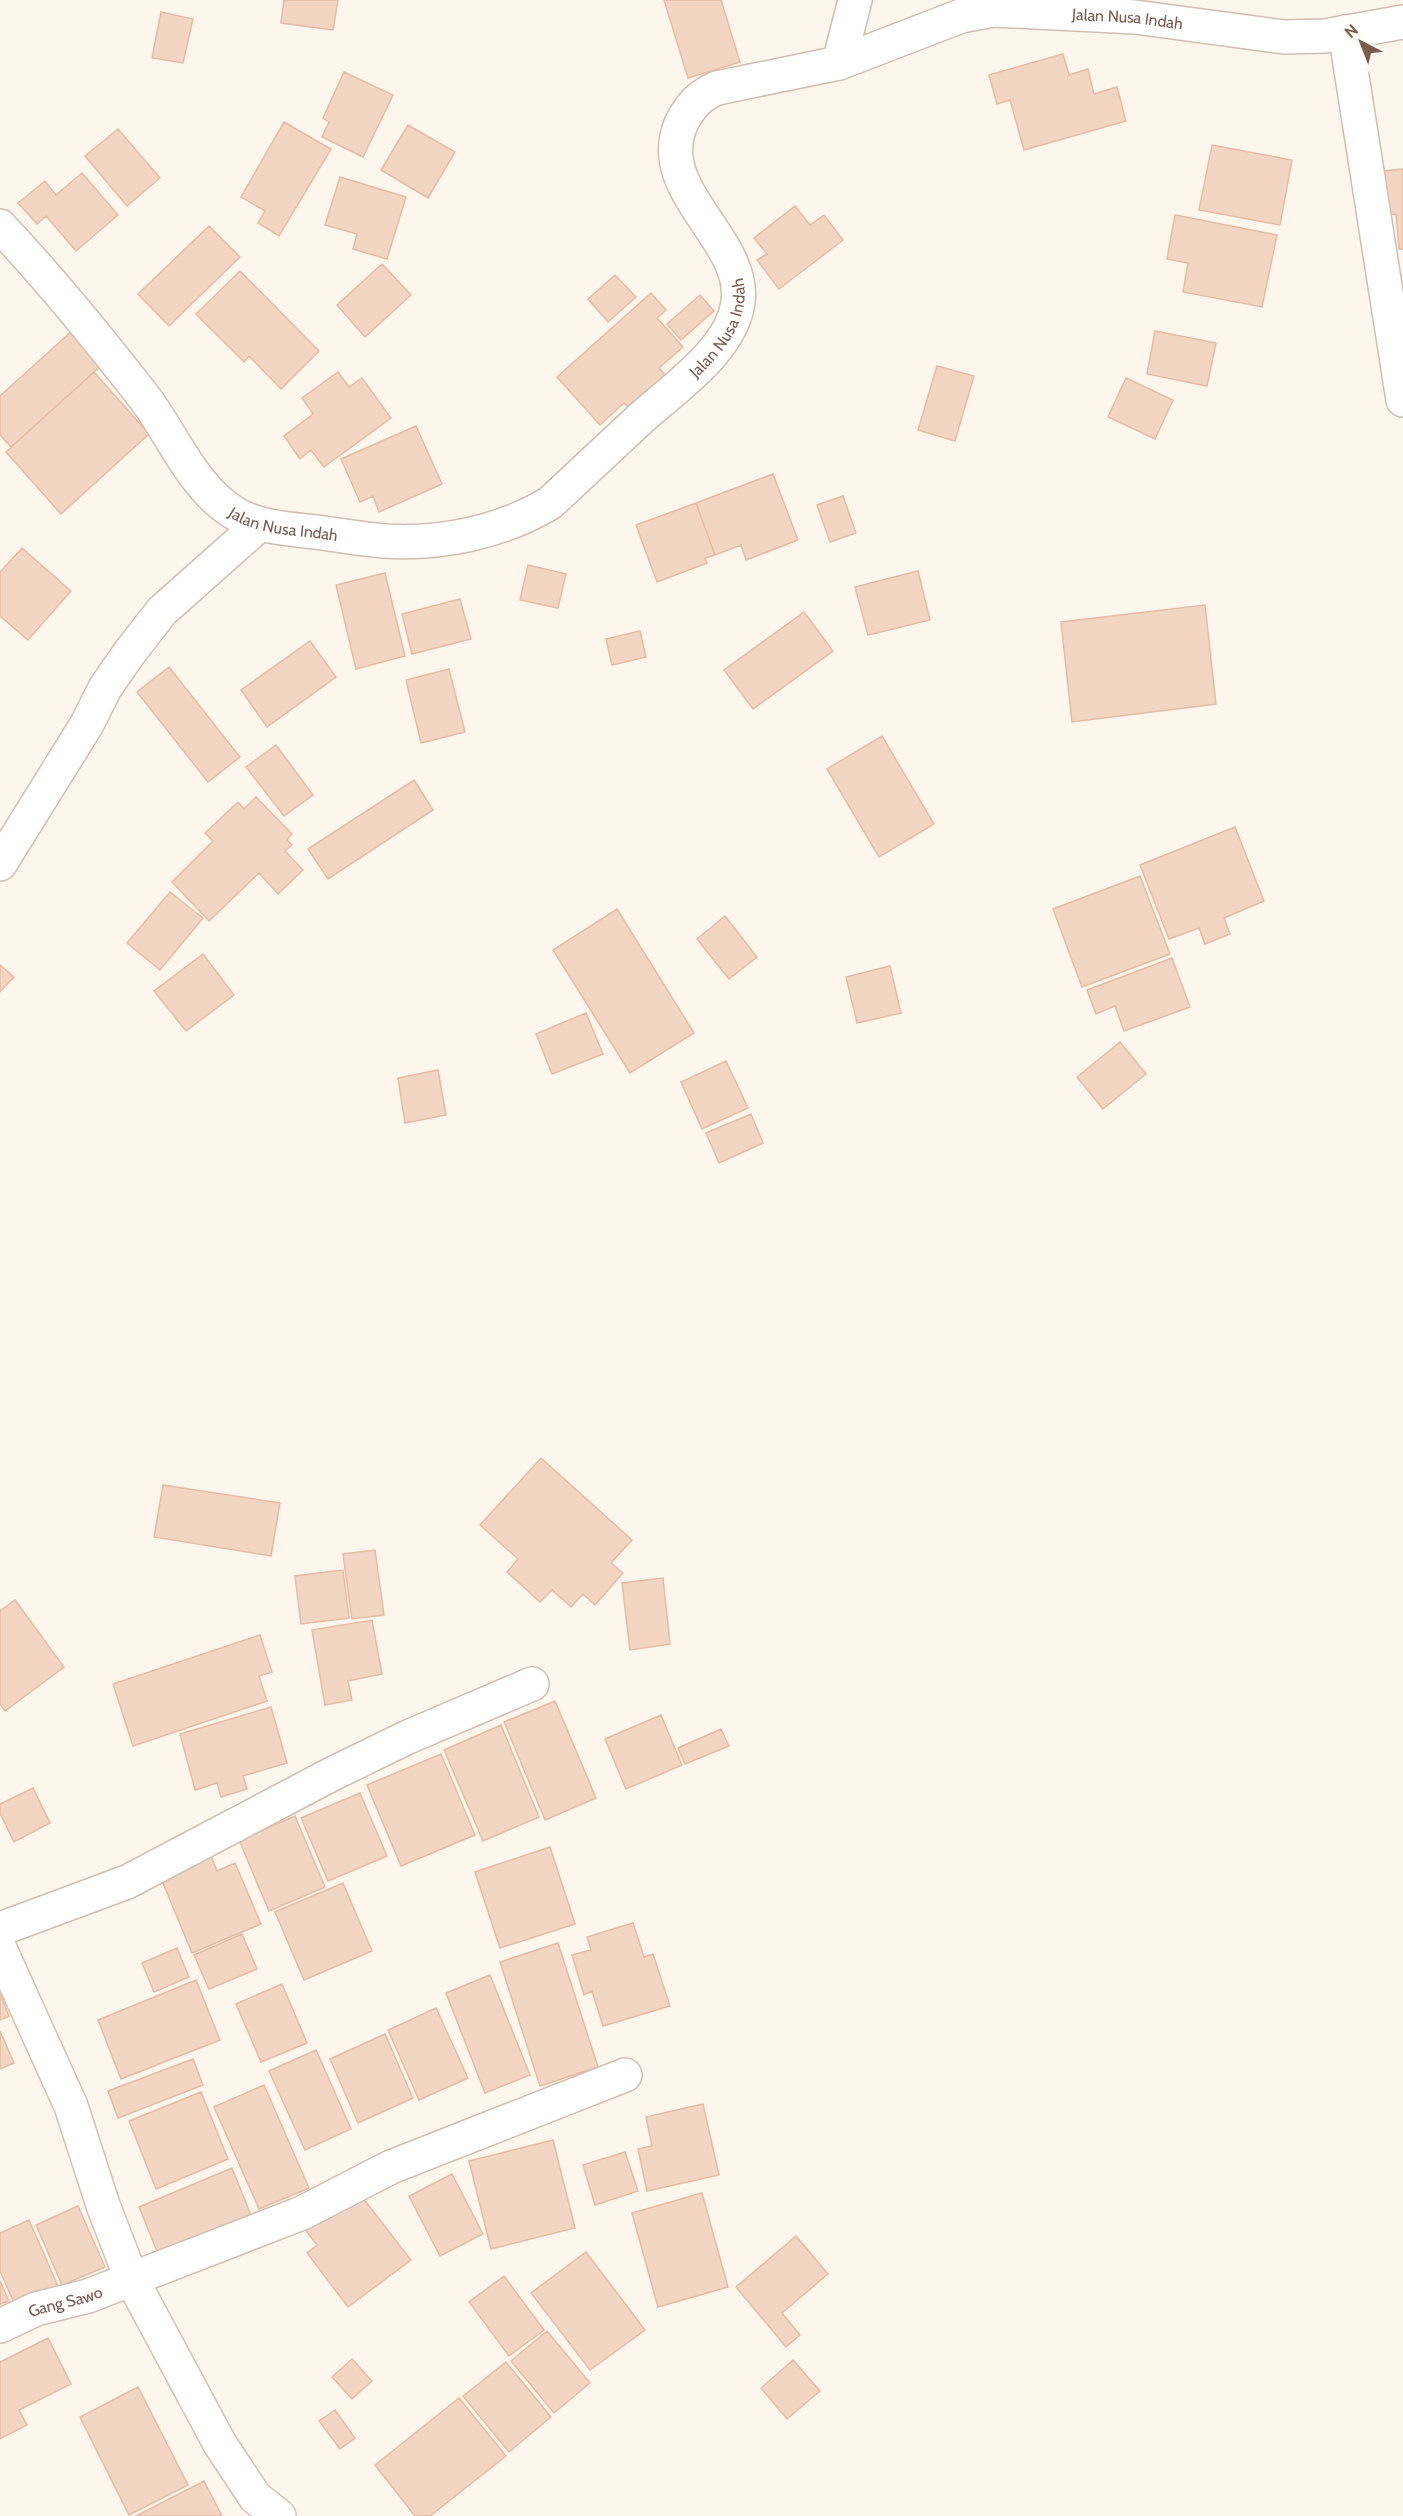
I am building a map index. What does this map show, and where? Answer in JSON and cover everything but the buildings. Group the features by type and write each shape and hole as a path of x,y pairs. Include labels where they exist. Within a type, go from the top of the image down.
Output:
{"street":[{"path":"839,63 855,0"},
{"name":"Jalan Nusa Indah","path":"0,226 32,260 146,399 173,442 216,498 236,514 260,524 383,541 409,541 480,533 523,519 550,503 705,361 734,320 738,302 738,282 727,256 686,189 676,154 678,130 701,95 717,88 839,63 961,16 994,10 1135,17 1284,38 1325,36 1403,22"},
{"path":"1345,32 1403,400"},
{"path":"0,864 87,724 105,688 130,652 162,611 260,524"},
{"path":"0,1929 127,1882 351,1764 532,1684"},
{"path":"0,1949 71,2106 103,2205 131,2278 220,2444 255,2497 279,2516"},
{"name":"Gang Sawo","path":"0,2326 36,2308 88,2295 302,2213 391,2168 625,2075"}]}
